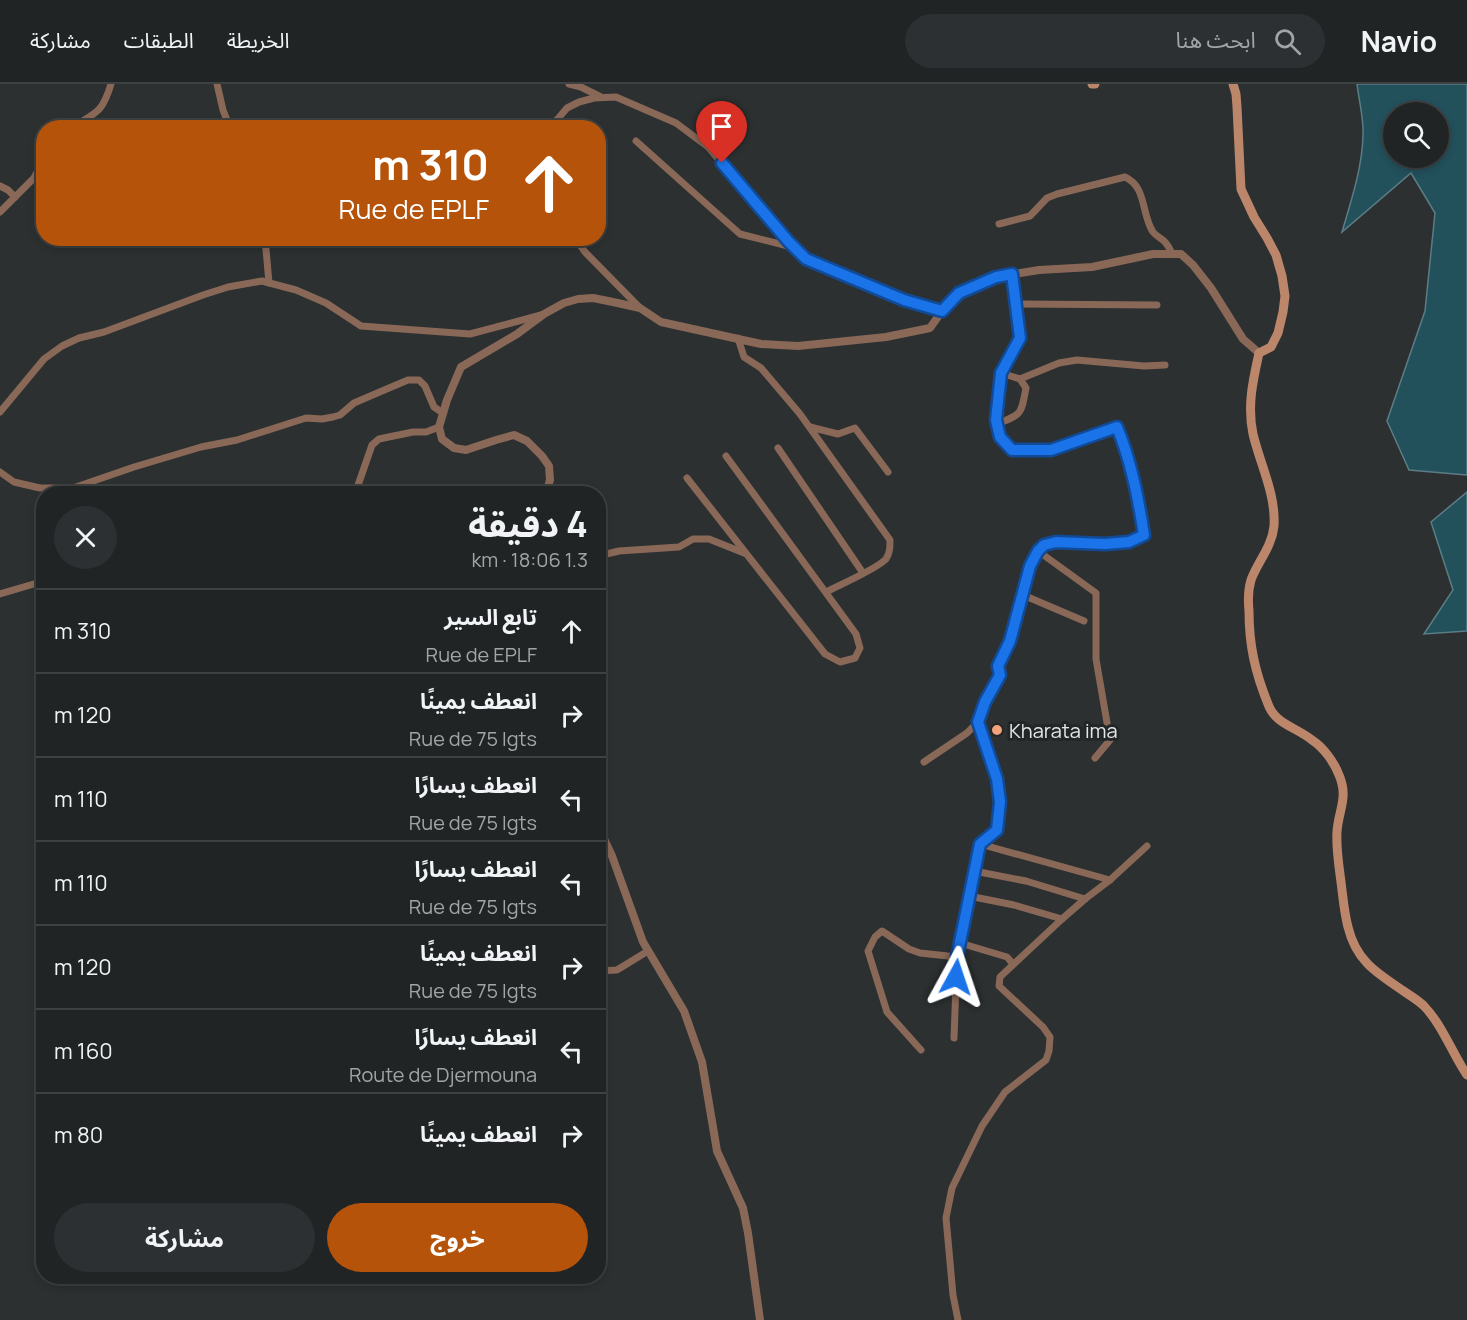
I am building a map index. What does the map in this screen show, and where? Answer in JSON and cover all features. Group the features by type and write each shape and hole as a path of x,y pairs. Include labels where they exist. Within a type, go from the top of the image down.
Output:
{"main road":[{"path":"1233,84 1236,93 1241,189 1275,255 1282,276 1285,296 1278,333 1271,347 1259,353 1252,389 1253,433 1272,502 1274,526 1268,549 1255,571 1248,595 1249,631 1254,662 1268,705 1274,715 1281,722 1313,740 1326,753 1339,773 1344,795 1337,830 1337,848 1348,927 1354,944 1363,960 1374,971 1423,1005 1435,1019 1467,1075"}],"street":[{"path":"85,120 101,108 111,84"},
{"path":"217,84 227,120"},
{"path":"569,84 603,98"},
{"path":"556,120 567,108 579,102 594,98 616,97 676,123 708,147 806,259 904,300 942,311"},
{"path":"636,141 740,234 794,247"},
{"path":"0,212 36,174"},
{"path":"999,224 1030,216 1047,198 1056,194 1125,177 1136,185 1154,234 1168,244 1172,254"},
{"path":"0,186 15,197"},
{"path":"266,246 269,283"},
{"path":"581,246 640,308 661,322 761,344 798,346 886,337 930,328 959,293 996,277 1039,270 1092,267 1153,254 1181,254 1211,288 1243,339 1259,353"},
{"path":"924,762 967,733 978,722 985,702 1000,675 998,666 1010,641 1030,566 1038,551 1044,545 1056,542 1105,544 1129,542 1144,535 1138,495 1126,449 1117,427 1051,450 1012,450 1000,437 996,420 1001,373 1020,338 1012,274"},
{"path":"0,412 44,359 62,346 79,338 104,332 228,287 262,281 296,290 326,303 361,326 470,333 544,314"},
{"path":"548,486 549,466 527,441 514,435 466,450 454,447 442,440 439,427 444,408 461,367 564,303 593,298 640,308"},
{"path":"1017,304 1157,305"},
{"path":"738,338 744,357 761,368 810,427 890,540 890,550 878,566 826,591"},
{"path":"1020,379 1059,363 1077,360 1144,366 1165,365"},
{"path":"997,424 1017,416 1022,409 1026,388 1020,379 1001,373"},
{"path":"81,486 134,467 201,447 237,440 306,418 322,419 340,415 354,403 408,380 420,380 434,407 442,413 444,408"},
{"path":"358,486 372,445 380,439 413,432 426,432 439,427"},
{"path":"810,427 838,434 855,428 888,472"},
{"path":"778,448 863,573"},
{"path":"687,478 825,654 840,662 855,658 860,648 856,634 726,456"},
{"path":"0,472 14,482 36,487"},
{"path":"606,554 619,551 679,547 693,539 709,539 745,553"},
{"path":"1038,551 1096,593 1096,659 1110,740 1095,758"},
{"path":"0,594 36,583"},
{"path":"1023,595 1084,621"},
{"path":"954,1038 957,957 980,844 997,830 1000,802 997,779 978,722"},
{"path":"606,843 643,942 684,1011 702,1062 717,1150 743,1208 760,1320"},
{"path":"980,844 1110,880"},
{"path":"958,1320 953,1295 946,1218 952,1188 982,1126 1005,1092 1046,1060 1049,1051 1050,1037 1043,1027 999,986 1000,977 1062,919 1147,846"},
{"path":"974,871 1026,881 1085,899"},
{"path":"969,896 1014,905 1062,919"},
{"path":"921,1050 887,1012 868,951 875,937 882,930 909,949 921,954 957,957"},
{"path":"960,943 1007,957 1013,964"},
{"path":"606,971 617,970 648,951"}],"water":[{"path":"1357,84 1467,84 1467,475 1409,470 1387,421 1425,311 1435,213 1411,173 1342,232 1361,161 1363,123"},
{"path":"1467,492 1467,631 1424,634 1453,590 1431,522"}],"place":[{"name":"Kharata ima","path":"997,730"}],"route":[{"path":"722,163 806,259 904,300 942,311 959,293 996,277 1012,274 1020,338 1001,373 996,420 1000,437 1012,450 1051,450 1117,427 1126,449 1138,495 1144,535 1129,542 1105,544 1056,542 1044,545 1038,551 1030,566 1010,641 998,666 1000,675 985,702 978,722 997,779 1000,802 997,830 980,844 957,957 956,977"}]}
